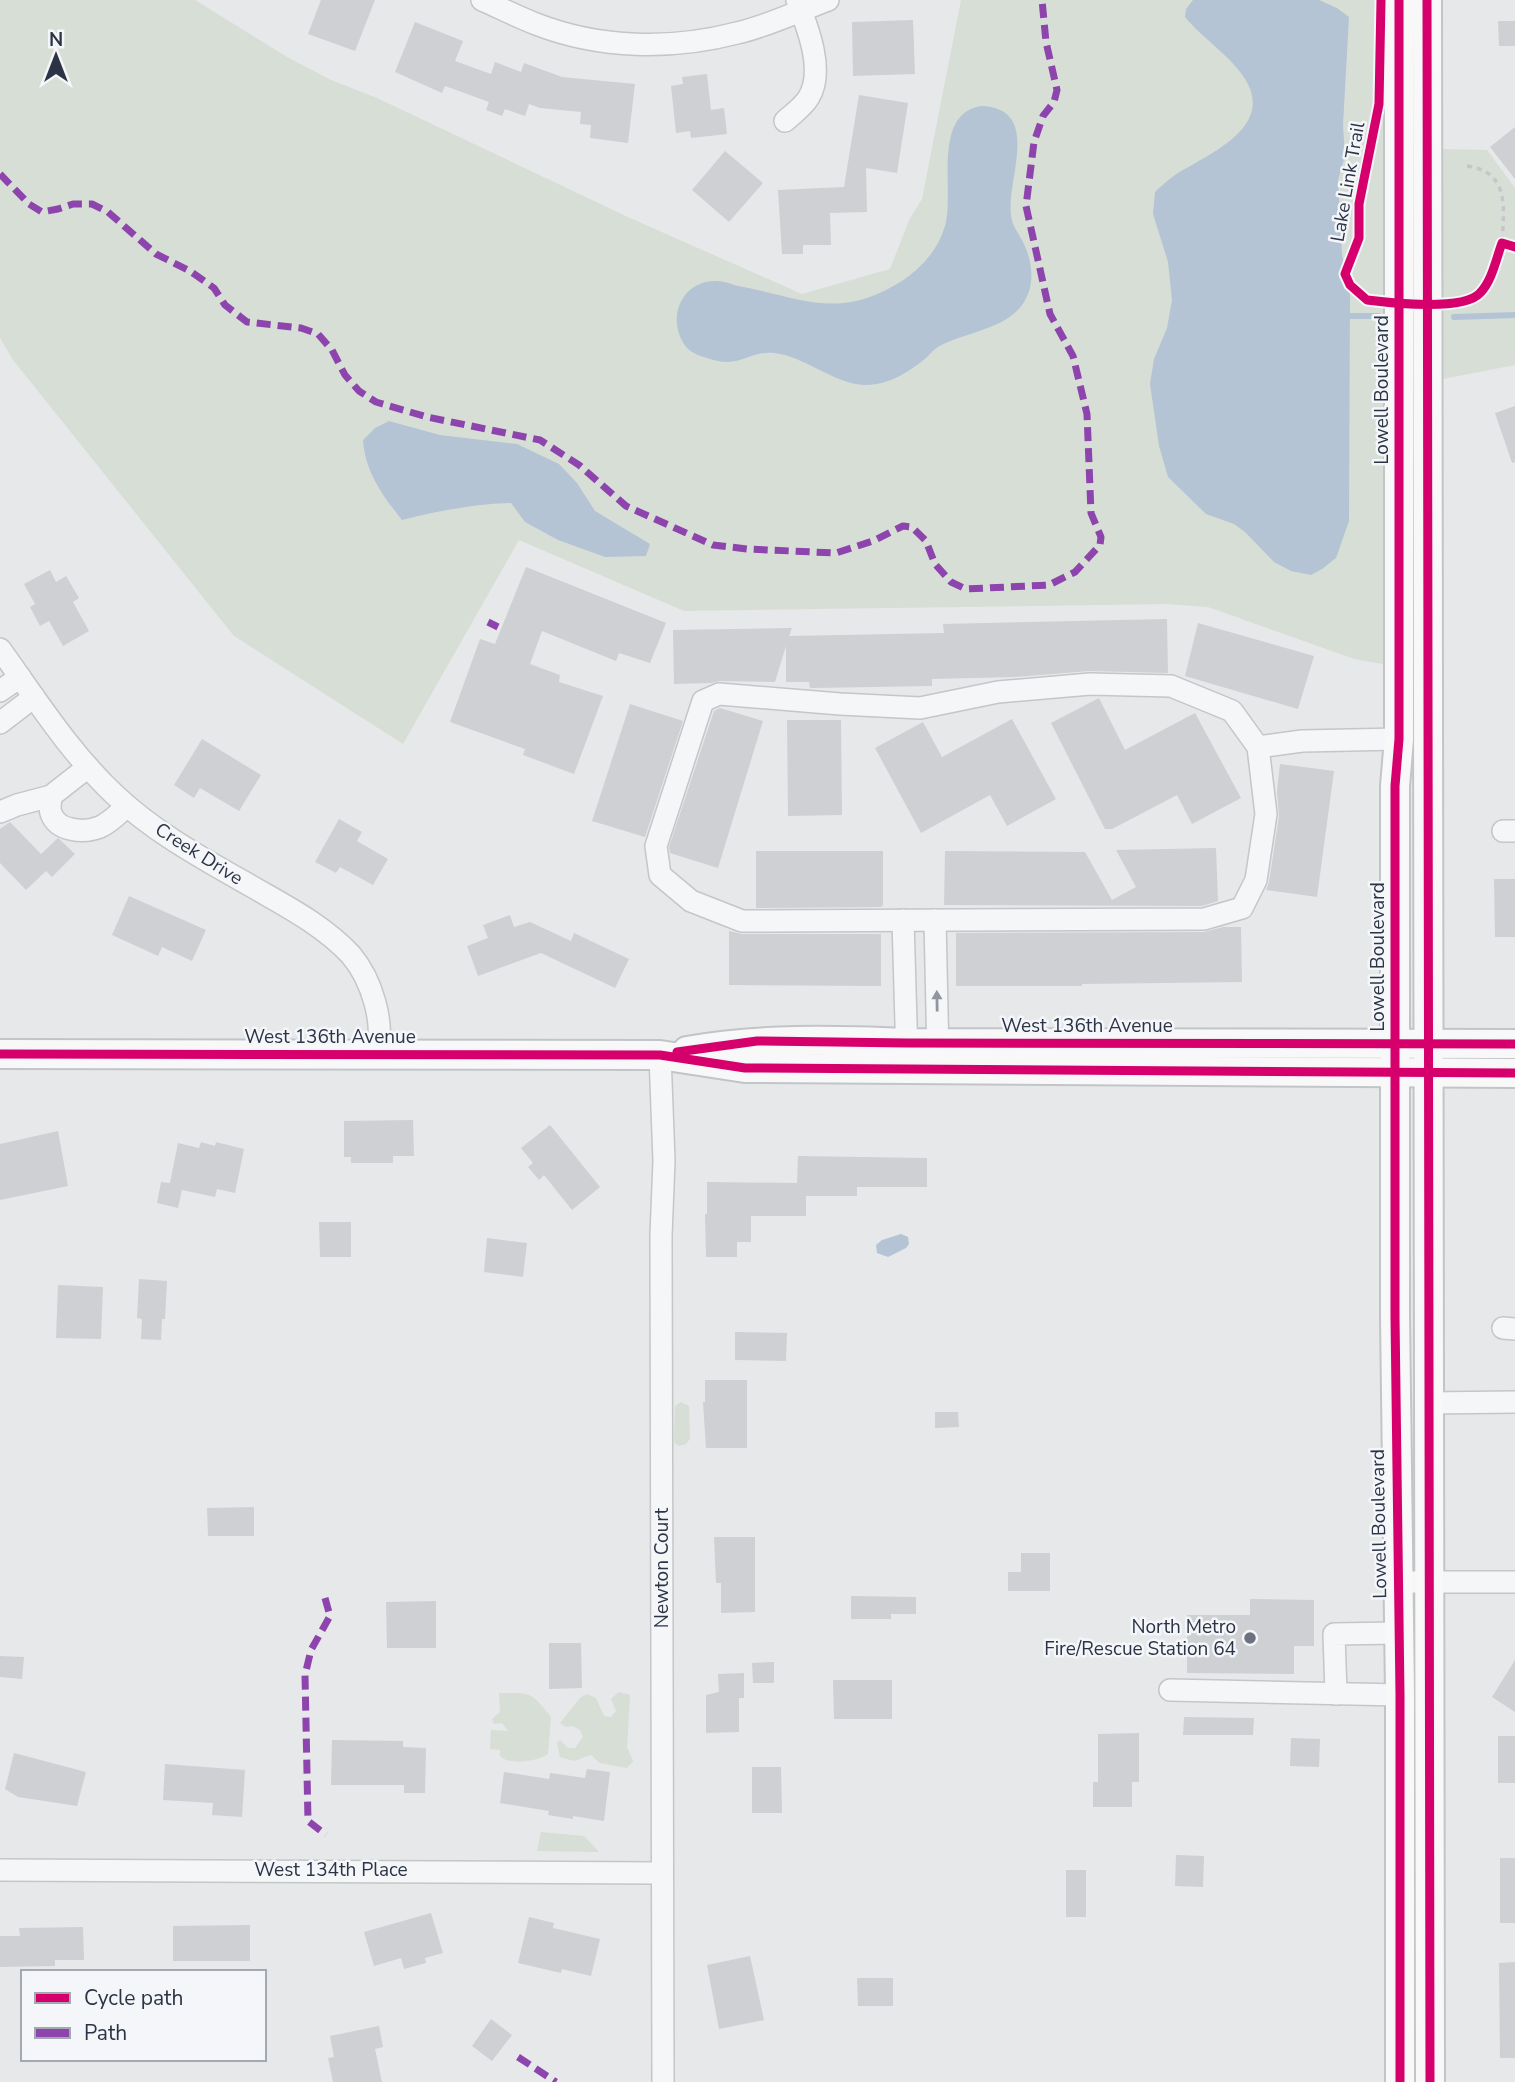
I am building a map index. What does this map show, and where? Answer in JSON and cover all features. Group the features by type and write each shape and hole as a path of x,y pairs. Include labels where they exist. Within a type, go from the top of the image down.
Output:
{"main road":[{"name":"Lowell Boulevard","path":"1399,0 1399,739 1395,786 1401,2082"},
{"path":"1427,0 1430,2082"},
{"name":"West 136th Avenue","path":"0,1054 660,1055 758,1041 907,1056 938,1056 1396,1044 1515,1044"},
{"name":"West 136th Avenue","path":"938,1056 1396,1073 1515,1073"}],"street":[{"path":"482,0 563,33 599,41 638,45 701,41 740,33 799,5 828,0"},
{"path":"786,121 810,97 815,72 810,37 799,5"},
{"name":"Creek Drive","path":"0,649 88,767 127,806 210,862 299,914 325,932 351,956 369,988 376,1009 379,1038 377,1055"},
{"path":"0,691 20,677"},
{"path":"1090,684 1171,686 1232,711 1258,747 1266,814 1256,880 1242,908 1204,919 742,920 691,901 660,875 656,846 703,701 719,694 920,708 1011,691 1090,684"},
{"path":"0,723 34,697"},
{"path":"1258,747 1302,741 1399,739"},
{"path":"0,812 51,796 88,767"},
{"path":"51,796 51,813 57,822 77,831 100,827 113,820 127,806"},
{"path":"903,920 907,1056"},
{"path":"935,920 938,1056"},
{"name":"Newton Court","path":"660,1055 664,1161 661,1235 663,2082"},
{"path":"1428,1403 1515,1402"},
{"path":"1397,1582 1515,1582"},
{"path":"1336,1695 1334,1634 1398,1633"},
{"path":"1170,1690 1400,1695"},
{"name":"West 134th Place","path":"0,1870 662,1873"}],"path":[{"path":"1467,166 1491,173 1498,181 1504,218 1500,247 1515,247"}],"shaded area":[{"path":"0,0 195,0 287,57 331,80 377,98 630,218 802,294 890,269 910,218 922,199 961,0 1388,0 1389,665 1354,659 1208,607 1166,604 684,611 519,540 403,744 234,636 13,360 0,338"},
{"path":"1443,149 1487,150 1515,188 1515,365 1438,380 1440,159"},
{"path":"681,1402 689,1406 690,1439 679,1446 674,1442 675,1406"},
{"path":"619,1692 630,1695 627,1747 633,1761 627,1768 600,1763 591,1755 574,1761 560,1757 557,1743 560,1740 568,1748 575,1748 583,1737 580,1730 560,1723 580,1698 587,1694 596,1698 604,1716 611,1717 616,1711 611,1699"},
{"path":"499,1693 529,1695 539,1702 551,1717 548,1754 517,1762 504,1759 500,1756 500,1750 490,1749 491,1730 508,1731 502,1723 494,1724 492,1719 500,1712"},
{"path":"541,1832 584,1836 599,1852 537,1851"}],"water":[{"path":"1193,0 1319,0 1349,17 1343,125 1345,156 1338,180 1342,255 1350,293 1349,521 1336,558 1311,575 1291,571 1274,562 1234,524 1206,514 1168,477 1159,446 1150,384 1154,359 1167,328 1172,300 1168,262 1153,214 1155,192 1175,175 1233,138 1245,126 1252,112 1252,96 1245,79 1225,55 1185,17 1186,9"},
{"path":"981,106 1000,110 1011,119 1016,132 1011,215 1028,255 1031,279 1024,302 1007,319 938,347 926,358 891,380 867,385 845,381 780,354 761,354 729,362 699,355 687,348 680,337 677,315 685,295 704,282 717,281 802,300 834,303 850,302 880,293 915,271 933,251 945,226 948,156 956,123 966,112"},
{"path":"389,421 440,435 517,444 559,464 577,483 595,511 650,544 646,556 605,557 558,540 525,522 511,503 456,509 402,520 376,483 364,452 363,440 375,428"},
{"path":"901,1234 908,1237 909,1244 906,1248 888,1257 877,1253 876,1245 882,1240"}],"building":[{"path":"321,0 375,0 355,51 308,34"},
{"path":"913,20 915,74 853,76 852,22"},
{"path":"1498,21 1515,21 1515,46 1499,46"},
{"path":"415,22 463,41 455,61 491,74 495,62 521,72 524,63 562,77 635,84 628,143 590,138 591,125 580,124 581,112 540,108 529,104 525,116 505,109 502,116 486,110 489,102 445,86 442,93 395,72"},
{"path":"707,74 711,110 724,108 727,134 691,138 690,131 676,133 671,86 683,84 682,77"},
{"path":"859,95 908,103 897,173 866,168 867,212 830,213 831,245 803,245 803,254 782,254 778,190 844,187"},
{"path":"1515,127 1515,179 1490,147"},
{"path":"725,151 763,183 729,222 692,190"},
{"path":"1515,406 1515,462 1512,463 1495,413"},
{"path":"526,567 666,623 650,663 619,653 616,661 542,631 530,664 560,675 559,682 603,696 574,774 523,755 525,749 450,722 480,639 495,644"},
{"path":"50,570 56,582 66,576 79,598 73,602 89,631 63,646 49,621 40,626 30,607 35,604 24,584"},
{"path":"1167,619 1168,673 1089,671 1015,677 932,679 932,686 810,688 809,682 786,682 786,646 775,682 674,684 673,630 792,628 789,636 944,633 943,624"},
{"path":"1198,623 1314,656 1298,709 1185,676"},
{"path":"1099,698 1125,750 1195,713 1241,798 1192,824 1177,795 1112,829 1105,829 1051,723"},
{"path":"630,704 683,721 645,837 592,821"},
{"path":"720,708 763,721 718,868 670,853 669,847 714,711"},
{"path":"1012,719 1056,799 1007,826 990,795 921,833 875,748 923,722 942,757"},
{"path":"787,720 841,720 842,815 788,816"},
{"path":"202,739 261,775 239,811 200,788 194,798 174,785"},
{"path":"1280,764 1334,771 1317,897 1266,890 1279,816 1277,791"},
{"path":"339,819 362,832 357,841 388,859 373,885 340,867 336,873 315,862"},
{"path":"10,822 41,854 58,838 75,854 52,877 46,871 26,890 0,863 0,829"},
{"path":"1216,848 1218,901 1202,906 944,905 945,851 1085,852 1112,900 1136,887 1116,850"},
{"path":"756,851 883,851 883,905 756,908"},
{"path":"1494,879 1515,879 1515,937 1495,937"},
{"path":"129,896 206,930 192,961 162,947 158,956 112,935"},
{"path":"510,915 514,927 530,922 571,941 574,933 629,959 615,988 541,953 478,976 467,946 488,938 483,925"},
{"path":"1223,927 1241,927 1242,982 956,986 956,933 1204,932"},
{"path":"729,931 742,934 881,934 881,986 729,985"},
{"path":"413,1120 414,1156 393,1156 393,1163 351,1163 351,1157 344,1157 344,1121"},
{"path":"550,1125 600,1187 572,1210 544,1175 539,1180 528,1167 533,1163 521,1148"},
{"path":"58,1131 68,1186 0,1200 0,1144"},
{"path":"201,1142 215,1146 216,1142 244,1149 235,1193 217,1189 215,1197 182,1190 178,1208 157,1203 161,1182 170,1183 178,1143 199,1148"},
{"path":"798,1156 927,1158 927,1187 857,1187 857,1196 806,1196 806,1216 751,1216 751,1242 737,1242 737,1257 706,1257 707,1182 797,1183"},
{"path":"319,1222 351,1222 351,1257 320,1257"},
{"path":"487,1238 527,1243 523,1277 484,1272"},
{"path":"139,1279 167,1281 161,1340 141,1339 142,1319 137,1318"},
{"path":"58,1285 103,1287 101,1339 56,1338"},
{"path":"735,1332 787,1333 786,1361 735,1360"},
{"path":"705,1380 747,1380 747,1448 706,1448 703,1402"},
{"path":"935,1412 958,1412 959,1427 935,1428"},
{"path":"254,1507 254,1536 208,1536 207,1508"},
{"path":"714,1537 755,1537 755,1612 721,1613 721,1583 716,1583"},
{"path":"1021,1553 1050,1553 1050,1591 1008,1591 1008,1572 1021,1572"},
{"path":"851,1596 916,1597 916,1614 891,1614 891,1619 851,1619"},
{"name":"North Metro Fire/Rescue Station 64","path":"1250,1599 1314,1600 1314,1646 1294,1646 1294,1674 1187,1673 1187,1615 1250,1615"},
{"path":"436,1601 436,1648 387,1648 386,1602"},
{"path":"549,1643 581,1643 582,1688 549,1689"},
{"path":"0,1656 24,1657 22,1679 0,1677"},
{"path":"1515,1660 1515,1712 1492,1697"},
{"path":"774,1662 774,1683 753,1683 752,1663"},
{"path":"744,1673 744,1698 739,1698 739,1732 706,1733 706,1695 719,1692 718,1674"},
{"path":"833,1680 892,1680 892,1719 834,1719"},
{"path":"1184,1717 1254,1718 1253,1735 1183,1735"},
{"path":"1139,1733 1139,1782 1132,1782 1132,1807 1093,1807 1093,1782 1098,1782 1098,1734"},
{"path":"1498,1736 1515,1736 1515,1783 1498,1783"},
{"path":"1291,1738 1320,1739 1319,1767 1290,1766"},
{"path":"332,1740 403,1741 403,1747 426,1748 425,1793 404,1793 404,1785 331,1785"},
{"path":"14,1753 86,1772 77,1806 18,1797 5,1789"},
{"path":"165,1764 245,1770 242,1817 212,1815 213,1803 163,1800"},
{"path":"752,1767 781,1767 782,1813 752,1813"},
{"path":"587,1769 610,1772 604,1821 548,1815 549,1811 500,1803 504,1772 549,1779 550,1773 585,1778"},
{"path":"1176,1855 1204,1856 1203,1887 1175,1886"},
{"path":"1500,1858 1515,1858 1515,1923 1500,1923"},
{"path":"1066,1870 1086,1870 1086,1917 1066,1917"},
{"path":"431,1913 443,1953 425,1958 426,1963 404,1969 401,1958 374,1966 364,1932"},
{"path":"529,1917 554,1923 553,1928 600,1939 591,1976 562,1969 561,1973 518,1963"},
{"path":"250,1925 250,1961 173,1961 173,1926"},
{"path":"83,1927 84,1960 55,1960 55,1966 0,1967 0,1936 20,1936 19,1928"},
{"path":"750,1956 764,2020 719,2029 707,1965"},
{"path":"1515,1962 1515,2058 1500,2058 1499,1963"},
{"path":"857,1978 893,1978 893,2006 858,2006"},
{"path":"491,2019 512,2035 492,2061 472,2046"},
{"path":"379,2026 383,2047 375,2049 382,2082 333,2082 328,2058 334,2057 330,2036"}],"waterway":[{"path":"1454,317 1515,315"},
{"path":"1350,316 1378,316"}],"marked path":[{"path":"0,174 29,204 42,212 73,204 92,204 108,212 156,254 190,271 214,288 225,305 247,322 301,328 318,334 332,350 345,375 359,391 376,402 427,417 540,440 579,465 626,506 713,545 836,553 873,541 903,526 912,527 926,541 935,564 951,582 966,589 1049,585 1075,572 1100,545 1101,537 1091,513 1087,414 1073,356 1050,314 1026,206 1034,142 1043,116 1054,102 1057,90 1046,42 1042,0"},
{"path":"488,622 498,627"},
{"path":"325,1598 330,1616 311,1650 305,1675 308,1821 326,1835"},
{"path":"518,2057 556,2082"}],"cycle path":[{"name":"Lake Link Trail","path":"1381,0 1379,104 1359,204 1359,238 1345,274 1350,285 1367,300 1426,304 1459,302 1472,299 1484,288 1502,243 1515,247"},
{"path":"1399,0 1399,739 1395,786 1395,1317 1400,1695 1400,2082"},
{"path":"1427,0 1430,2082"},
{"path":"677,1052 757,1041 1515,1044"},
{"path":"0,1054 660,1055 745,1068 1515,1073"}],"place":[{"name":"North Metro Fire/Rescue Station 64","path":"1250,1638"}]}
